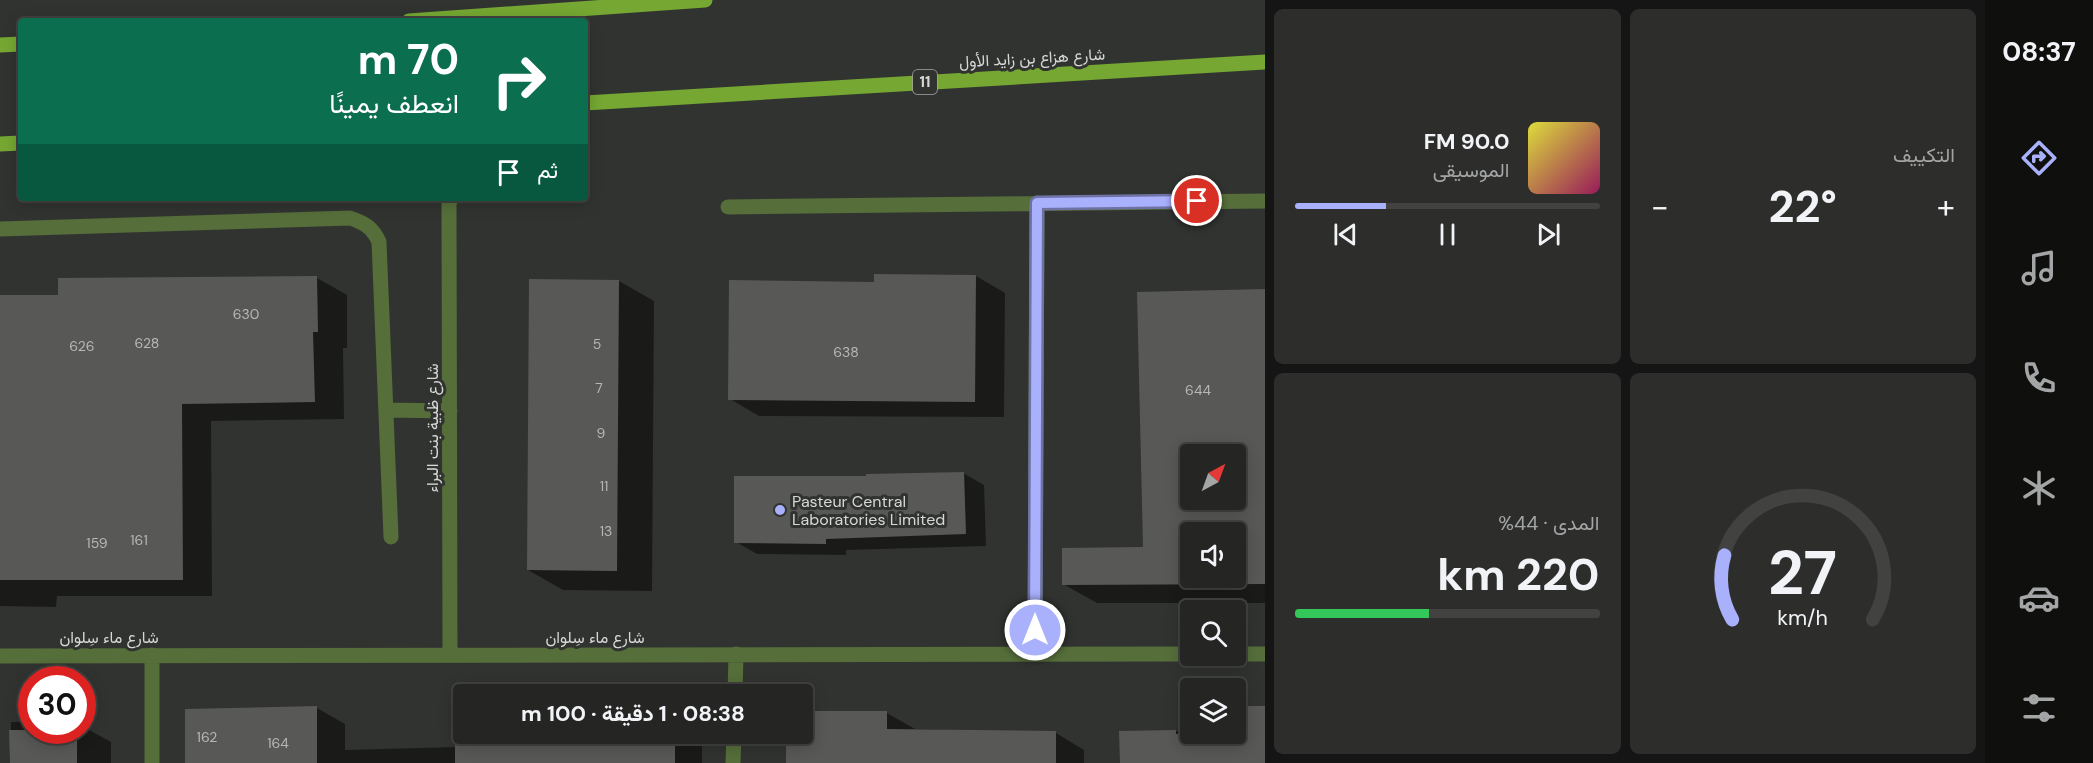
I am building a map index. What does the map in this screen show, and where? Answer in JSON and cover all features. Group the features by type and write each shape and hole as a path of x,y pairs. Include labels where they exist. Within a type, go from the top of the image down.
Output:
{"main road":[{"path":"451,18 705,0"},
{"path":"0,45 18,44"},
{"name":"شارع هزاع بن زايد الأول","path":"588,102 1265,62"},
{"path":"0,144 18,143"}],"street":[{"name":"شارع ظبية بنت البراء","path":"449,201 450,655"},
{"path":"728,207 1265,201"},
{"path":"1035,654 1037,203"},
{"path":"0,229 350,218 365,223 379,242 391,537"},
{"path":"386,410 450,411"},
{"path":"735,684 736,654"},
{"name":"شارع ماء سِلوان","path":"0,656 1180,654"},
{"path":"1246,654 1265,654"},
{"path":"152,656 152,763"},
{"path":"734,744 734,763"}],"building":[{"path":"874,274 976,275 975,402 728,400 729,280 874,282"},
{"path":"317,276 318,332 313,332 315,402 182,404 183,580 0,580 0,295 58,295 58,278"},
{"path":"529,279 619,280 617,571 527,570"},
{"path":"1265,289 1265,584 1246,584 1246,522 1180,522 1180,584 1062,585 1062,548 1143,547 1137,292"},
{"path":"964,472 966,534 826,539 826,544 734,543 734,476 866,476 866,474"},
{"path":"317,706 317,763 185,763 185,709"},
{"path":"1246,706 1265,706 1265,763 1120,763 1119,731 1176,730 1176,734 1180,734 1180,744 1246,744"},
{"path":"813,711 887,711 887,729 1056,731 1056,763 786,763 786,744 813,744"},
{"path":"9,730 18,730 18,744 77,744 77,763 10,763"},
{"path":"455,744 675,744 675,763 455,763"}],"place":[{"name":"Pasteur Central Laboratories Limited","path":"780,510"}],"route":[{"path":"1035,630 1037,203 1197,201"}]}
